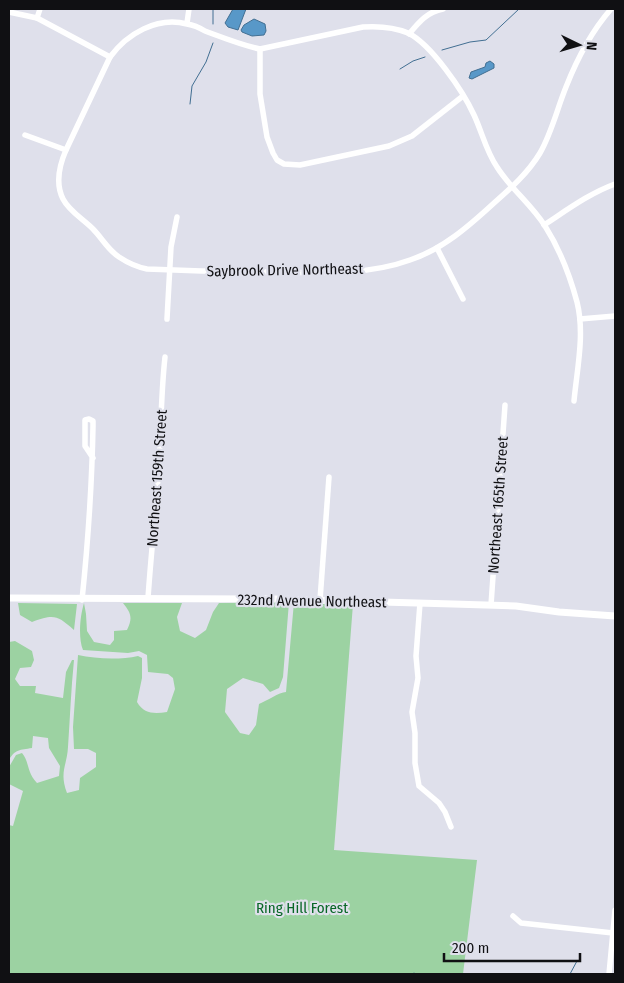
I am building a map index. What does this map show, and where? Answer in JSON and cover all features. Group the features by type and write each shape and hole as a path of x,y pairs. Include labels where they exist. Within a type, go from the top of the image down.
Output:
{"street":[{"path":"37,18 40,9"},
{"path":"187,23 189,9"},
{"path":"408,34 420,20 433,11 443,9"},
{"name":"Saybrook Drive Northeast","path":"66,150 60,163 58,175 63,199 120,258 136,266 147,269 170,270 348,272 382,268 411,260 438,248 461,232 529,170 547,141 565,88 577,61 591,36 611,9"},
{"path":"9,12 37,18 110,57"},
{"path":"25,135 66,150 110,57 129,36 143,29 168,23 187,23 245,46 260,49 363,27 377,26 408,34 432,52 464,96 494,163 544,225 557,249 569,279 580,319 580,344 574,401"},
{"path":"260,49 260,94 267,137 272,153 284,164 300,165 389,146 412,136 464,96"},
{"path":"544,225 585,199 615,184"},
{"path":"168,319 171,247 177,217"},
{"path":"438,248 463,299"},
{"path":"580,319 615,316"},
{"name":"Northeast 159th Street","path":"148,598 158,480 164,357"},
{"name":"Northeast 165th Street","path":"491,605 505,406"},
{"path":"82,600 87,551 92,458 93,421 89,418 85,420 85,446 92,458"},
{"path":"320,600 329,476"},
{"name":"232nd Avenue Northeast","path":"9,598 82,600 148,598 320,600 339,604 420,603 491,605 615,616"},
{"path":"420,603 416,656 418,678 412,712 416,771 419,786 439,803 451,827"},
{"path":"609,974 615,910"},
{"path":"513,916 521,923 613,933"}],"green space":[{"name":"Ring Hill Forest","path":"289,602 283,677 279,688 270,692 263,684 243,678 227,689 225,712 240,733 249,735 256,725 259,704 280,693 286,692 294,602 353,604 334,850 477,860 463,974 9,974 9,825 13,826 23,791 9,784 9,767 16,755 22,753 31,775 37,783 59,776 60,766 49,748 48,738 33,736 32,748 16,752 9,760 9,642 15,641 32,651 34,660 31,667 20,668 15,679 20,686 36,686 35,693 63,698 66,672 72,660 74,660 68,747 64,774 67,793 79,790 80,778 96,767 96,753 88,749 74,749 73,727 78,655 108,659 138,656 142,658 142,678 137,702 146,711 167,712 175,689 173,678 168,674 148,672 147,655 139,651 128,653 83,650 80,639 80,627 84,603 87,631 94,642 110,645 114,640 114,631 127,630 130,622 128,610 123,603 182,603 177,617 180,631 195,638 206,630 213,612 219,603"},
{"path":"18,603 77,604 74,630 55,617 32,622 20,615"}],"water":[{"path":"233,9 246,9 238,30 228,27 225,23"},
{"path":"254,19 265,24 266,31 264,35 252,36 242,32 241,30 244,25"},
{"path":"490,61 494,64 494,68 472,79 469,78 471,72 485,67 486,63"}],"waterway":[{"path":"213,9 213,24"},
{"path":"442,50 470,42 486,40 519,9"},
{"path":"190,104 192,86 206,62 213,43"},
{"path":"400,69 413,61 425,57"},
{"path":"570,974 577,961"}]}
